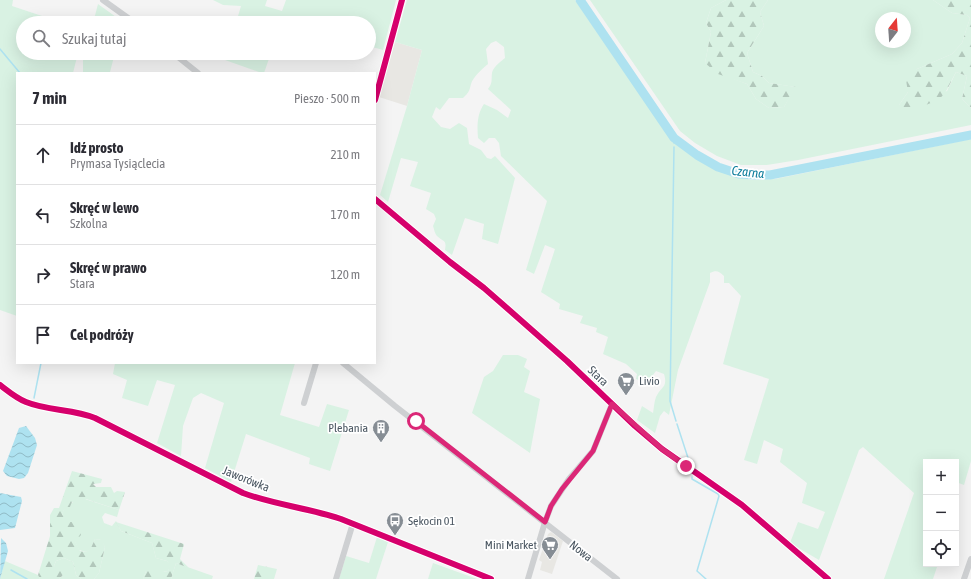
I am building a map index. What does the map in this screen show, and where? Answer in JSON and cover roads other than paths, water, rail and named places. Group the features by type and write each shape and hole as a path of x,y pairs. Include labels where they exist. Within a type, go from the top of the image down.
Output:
{"street":[{"path":"103,0 125,16"},
{"path":"376,96 402,0"},
{"path":"182,60 197,72"},
{"name":"Stara","path":"376,200 450,262 484,288 573,366 662,449 742,505 766,524 828,579"},
{"path":"304,403 316,364"},
{"name":"Nowa","path":"344,364 395,406 617,579"},
{"name":"Jaworówka","path":"0,385 18,398 33,404 95,418 243,493 266,500 323,513 491,579"},
{"path":"528,579 551,506 562,489 593,451 612,404"},
{"path":"336,579 353,524"},
{"path":"964,579 971,559"}],"water":[{"path":"26,426 35,438 37,445 28,473 24,478 19,479 7,476 3,471 19,428"},
{"path":"0,493 21,497 22,501 15,528 0,530"},
{"path":"1,538 6,543 8,551 0,579"}],"waterway":[{"name":"Czarna","path":"580,0 674,138 697,155 718,167 739,174 770,175 971,135"},
{"path":"0,49 19,72"},
{"name":"Czarna","path":"674,138 674,143"},
{"path":"674,147 670,401 676,421"},
{"path":"34,398 41,364"},
{"path":"677,424 690,464"},
{"path":"692,477 692,479 719,496 697,571 706,579"},
{"path":"11,570 27,579"}],"place":[{"name":"Livio","path":"626,396"},
{"name":"Plebania","path":"381,443"},
{"name":"Sękocin 01","path":"395,536"},
{"name":"Mini Market","path":"550,560"}]}
